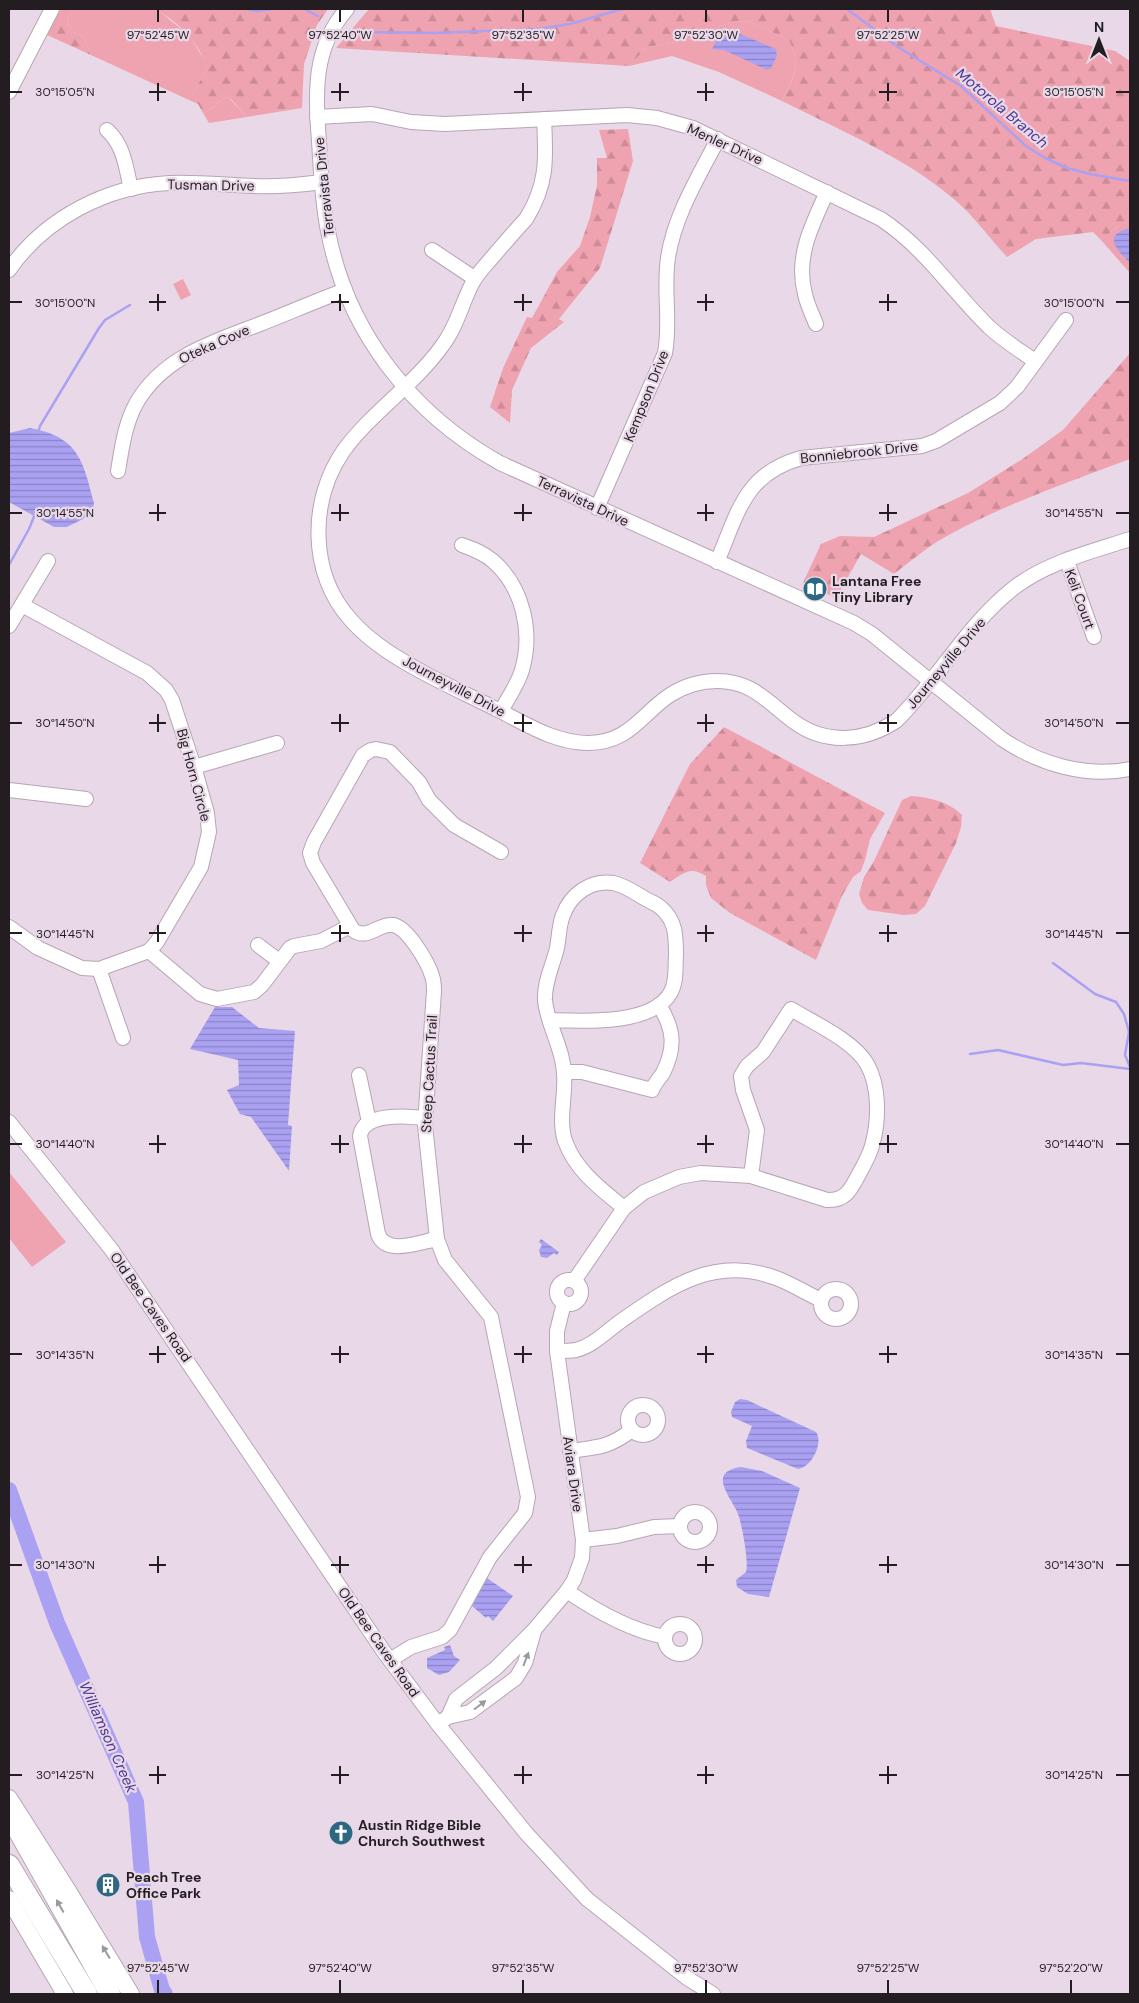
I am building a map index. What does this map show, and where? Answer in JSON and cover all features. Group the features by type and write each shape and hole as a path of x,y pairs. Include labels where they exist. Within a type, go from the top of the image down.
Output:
{"highway":[{"path":"9,1814 110,1994"},
{"path":"9,1865 87,1994"}],"main road":[{"path":"9,1798 131,1994"},
{"path":"9,1898 14,1919 64,1994"}],"street":[{"path":"9,92 52,9"},
{"name":"Terravista Drive","path":"347,9 331,32 324,47 317,78 317,117 328,232 345,290 362,328 403,388 443,426 486,455 597,508 854,623 872,634 1002,739 1020,751 1066,768 1106,771 1130,768"},
{"name":"Menler Drive","path":"317,117 372,114 426,124 611,115 641,116 678,123 718,139 881,219 896,229 928,258 991,329 1035,361"},
{"name":"Journeyville Drive","path":"544,118 545,172 537,199 526,218 474,278 447,340 435,356 353,439 333,468 328,480 320,511 319,548 328,581 344,612 371,640 416,668 545,734 569,741 598,742 611,739 635,726 672,693 700,682 718,681 738,684 753,689 769,700 790,719 813,732 838,738 851,738 875,732 896,721 1000,599 1033,575 1067,561 1130,540"},
{"path":"107,130 114,136 121,149 131,189"},
{"name":"Kempson Drive","path":"597,508 665,353 669,327 666,273 670,243 684,209 718,139"},
{"name":"Tusman Drive","path":"9,270 36,239 70,213 107,195 171,183 256,186 322,182"},
{"path":"816,324 804,293 802,259 807,234 827,192"},
{"path":"432,250 474,278"},
{"name":"Oteka Cove","path":"118,471 124,438 132,412 147,388 164,370 202,346 345,290"},
{"name":"Bonniebrook Drive","path":"717,562 742,502 758,480 769,470 785,462 801,458 922,446 936,441 1004,399 1017,387 1066,320"},
{"path":"462,545 481,553 500,568 515,590 524,615 527,641 526,654 519,677 501,711"},
{"path":"9,626 48,561"},
{"name":"Keli Court","path":"1067,561 1094,637"},
{"name":"Big Horn Circle","path":"22,605 101,646 158,681 172,700 207,813 208,841 201,867 157,942 149,951"},
{"path":"194,767 276,743"},
{"path":"9,927 38,948 82,968 99,969 149,951 200,994 214,999 254,992 262,985 284,953 294,946 321,941 350,926 313,863 310,853 314,842 364,755 371,750 381,749 390,752 419,782 430,800 454,825 501,852"},
{"path":"9,790 86,799"},
{"path":"550,1020 614,1020 647,1011 659,1005 669,996 675,981 676,938 672,921 660,907 625,887 614,883 595,884 580,890 566,907 563,915 546,985 546,1009 560,1051 564,1072 563,1126 566,1141 582,1172 624,1208"},
{"name":"Steep Cactus Trail","path":"350,926 355,932 364,934 386,926 399,927 406,932 432,976 434,991 425,1118 437,1239 445,1260 491,1317 528,1497 525,1513 486,1564 455,1623 446,1633 436,1639 428,1649 418,1654 396,1657"},
{"path":"258,945 279,961"},
{"path":"99,969 124,1038"},
{"path":"564,1072 582,1072 652,1090 662,1074 671,1049 671,1030 659,1005"},
{"name":"Aviara Drive","path":"443,1720 456,1699 485,1678 534,1630 567,1591 578,1571 582,1558 583,1540 557,1351 557,1331 564,1303 574,1303 581,1294 578,1284 574,1281 624,1208 644,1192 679,1177 701,1173 751,1176 827,1200 840,1199 849,1193 872,1148 876,1097 874,1079 867,1064 858,1051 791,1009 763,1052 747,1066 741,1076 742,1090 757,1130 751,1176"},
{"path":"359,1075 369,1122"},
{"path":"425,1118 402,1116 369,1122 362,1129 360,1136 380,1239 387,1245 396,1246 437,1239"},
{"name":"Old Bee Caves Road","path":"9,1122 111,1249 396,1657 526,1833 588,1899 687,1978 713,1994"},
{"path":"557,1351 582,1348 665,1290 690,1278 714,1272 739,1271 764,1274 821,1300"},
{"path":"570,1452 606,1446 614,1443 632,1430"},
{"path":"583,1540 617,1536 654,1527 680,1526"},
{"path":"567,1591 594,1609 654,1635 664,1637"},
{"name":"Aviara Drive","path":"443,1720 470,1712 516,1678 525,1663 534,1630"},
{"path":"485,1678 498,1692"}],"green space":[{"path":"61,9 74,9 68,17 67,24 73,32 84,37 91,55 47,35"},
{"path":"74,9 154,9 159,11 190,36 206,63 207,69 189,100 91,55 84,37 73,32 67,24 68,17"},
{"path":"154,9 328,9 317,25 304,64 302,108 247,117 231,99 225,97 213,108 203,113 198,104 189,100 207,69 200,51 179,26"},
{"path":"369,9 990,9 996,26 1115,51 1130,61 1130,221 1119,226 1101,240 1093,232 1036,239 1007,257 969,213 936,185 872,146 782,101 793,78 796,65 789,40 747,21 730,22 688,40 647,47 629,66 336,48"},
{"path":"747,21 789,40 796,65 793,78 782,101 719,72 672,56 629,66 647,47 688,40 730,22"},
{"path":"225,97 230,99 247,117 209,123 203,113 213,108"},
{"path":"628,129 633,161 600,268 559,319 564,322 531,348 512,390 510,423 490,407 503,368 527,317 532,318 557,272 580,246 590,217 597,185 597,158 607,158 599,130"},
{"path":"1125,221 1130,221 1130,273 1101,240"},
{"path":"183,279 191,295 181,300 173,284"},
{"path":"1130,353 1130,459 1037,494 969,524 933,544 894,574 861,554 836,598 803,583 821,544 840,536 874,537 968,493 1021,460 1063,430"},
{"path":"724,727 885,813 870,839 861,871 853,877 842,896 816,960 730,913 711,898 706,885 706,876 696,871 691,871 670,882 640,863 690,764"},
{"path":"911,796 938,801 957,810 962,815 961,827 956,843 925,906 916,914 904,915 868,910 862,903 859,894 864,877 874,861 902,800"},
{"path":"9,1172 66,1242 32,1267 9,1238"}],"shaded area":[{"path":"740,34 776,49 777,56 771,68 767,70 724,50 712,49 718,37"},
{"path":"1130,229 1130,263 1117,249 1114,240 1119,232"},
{"path":"30,428 59,438 69,445 82,463 94,503 93,509 83,519 67,527 54,527 9,502 9,433"},
{"path":"215,1007 232,1007 259,1028 295,1031 288,1125 292,1126 289,1171 251,1117 240,1114 227,1090 239,1085 238,1060 190,1049"},
{"path":"541,1239 559,1252 557,1255 554,1253 547,1258 541,1257 539,1250 542,1245 539,1242"},
{"path":"740,1399 747,1400 816,1432 818,1442 812,1460 803,1468 798,1469 747,1448 746,1441 752,1426 732,1417 731,1412 735,1402"},
{"path":"741,1467 762,1471 800,1488 769,1597 748,1594 737,1587 736,1580 746,1572 746,1552 738,1514 727,1493 723,1480 725,1474"},
{"path":"487,1578 513,1596 493,1621 488,1616 486,1618 472,1606"},
{"path":"450,1645 454,1656 460,1660 449,1672 439,1675 427,1668 427,1658 445,1650 444,1647"}],"waterway":[{"name":"Motorola Branch","path":"248,9 255,11 274,9"},
{"name":"Motorola Branch","path":"304,9 318,16"},
{"name":"Motorola Branch","path":"357,32 435,33 538,29 570,24 622,9"},
{"name":"Motorola Branch","path":"847,9 898,47 961,86 1026,146 1045,158 1067,168 1130,181"},
{"path":"38,433 40,426 99,328 105,320 130,305"},
{"path":"9,565 35,514"},
{"path":"1053,963 1095,994 1116,1002 1124,1014 1129,1032 1125,1055 1130,1067"},
{"path":"970,1054 998,1050 1063,1065 1081,1063 1130,1069"},
{"name":"Williamson Creek","path":"9,1490 57,1623 136,1802 147,1937 162,1990 165,1994"}],"place":[{"name":"Lantana Free Tiny Library","path":"815,589"},
{"name":"Austin Ridge Bible Church Southwest","path":"341,1833"},
{"name":"Peach Tree Office Park","path":"108,1885"}]}
